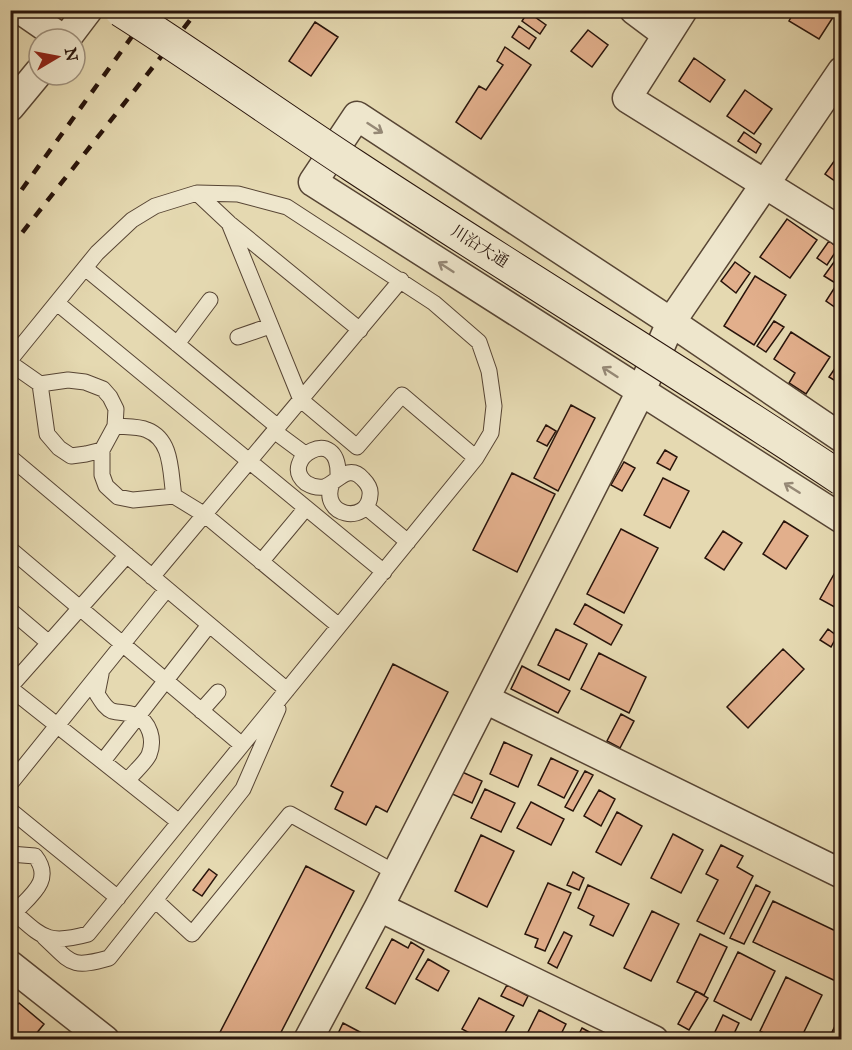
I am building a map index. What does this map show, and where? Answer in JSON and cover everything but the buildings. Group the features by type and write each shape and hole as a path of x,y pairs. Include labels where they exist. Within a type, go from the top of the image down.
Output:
{"street":[{"path":"21,10 46,27"},
{"path":"74,27 87,10"},
{"name":"川沿大通","path":"121,10 355,166 738,410 842,479"},
{"path":"634,10 666,34"},
{"path":"683,10 627,98 842,232"},
{"path":"308,1040 379,907 641,391 671,322 842,70"},
{"path":"10,107 27,86"},
{"path":"842,438 671,322 357,116 313,182 842,519"},
{"path":"484,699 842,874"},
{"path":"379,907 654,1040"},
{"path":"10,965 105,1040"}],"lane":[{"path":"197,193 229,223 360,330"},
{"path":"44,938 66,941 88,934 476,458 491,433 494,406 489,371 479,342 434,303 287,207 238,194 197,193 155,206 132,220 97,253 10,361 40,384 47,434 59,448 71,456 102,450"},
{"path":"229,223 301,400 357,447 402,395 476,458"},
{"path":"85,268 304,454"},
{"path":"152,577 401,280"},
{"path":"177,344 210,300"},
{"path":"57,303 384,572"},
{"path":"238,337 270,326"},
{"path":"40,384 68,380 85,382 103,389 111,397 116,409 115,426 102,450 102,475 106,486 118,497 133,500 174,496 205,515 339,626"},
{"path":"115,426 146,429 157,436 168,452 174,496"},
{"path":"335,480 329,491 335,508 351,514 366,507 370,496 368,484 360,476 349,473 335,480 324,487 307,484 299,470 304,454 314,448 324,449 333,454 338,464 335,480"},
{"path":"10,457 287,690"},
{"path":"366,507 408,542"},
{"path":"261,561 306,508"},
{"path":"10,549 242,745"},
{"path":"127,555 10,688 179,822"},
{"path":"10,784 167,589"},
{"path":"10,610 49,643"},
{"path":"103,761 210,625"},
{"path":"102,671 97,694 104,705 112,711 122,711 138,716 148,725 152,736 149,755 128,780"},
{"path":"10,854 35,856 42,866 43,878 37,888 12,911 70,962 86,965 109,958 243,789 287,690"},
{"path":"201,711 218,692"},
{"path":"10,810 118,898"},
{"path":"155,900 192,934 291,814 396,873"}],"railway":[{"path":"10,206 151,10"},
{"path":"10,248 198,10"}]}
